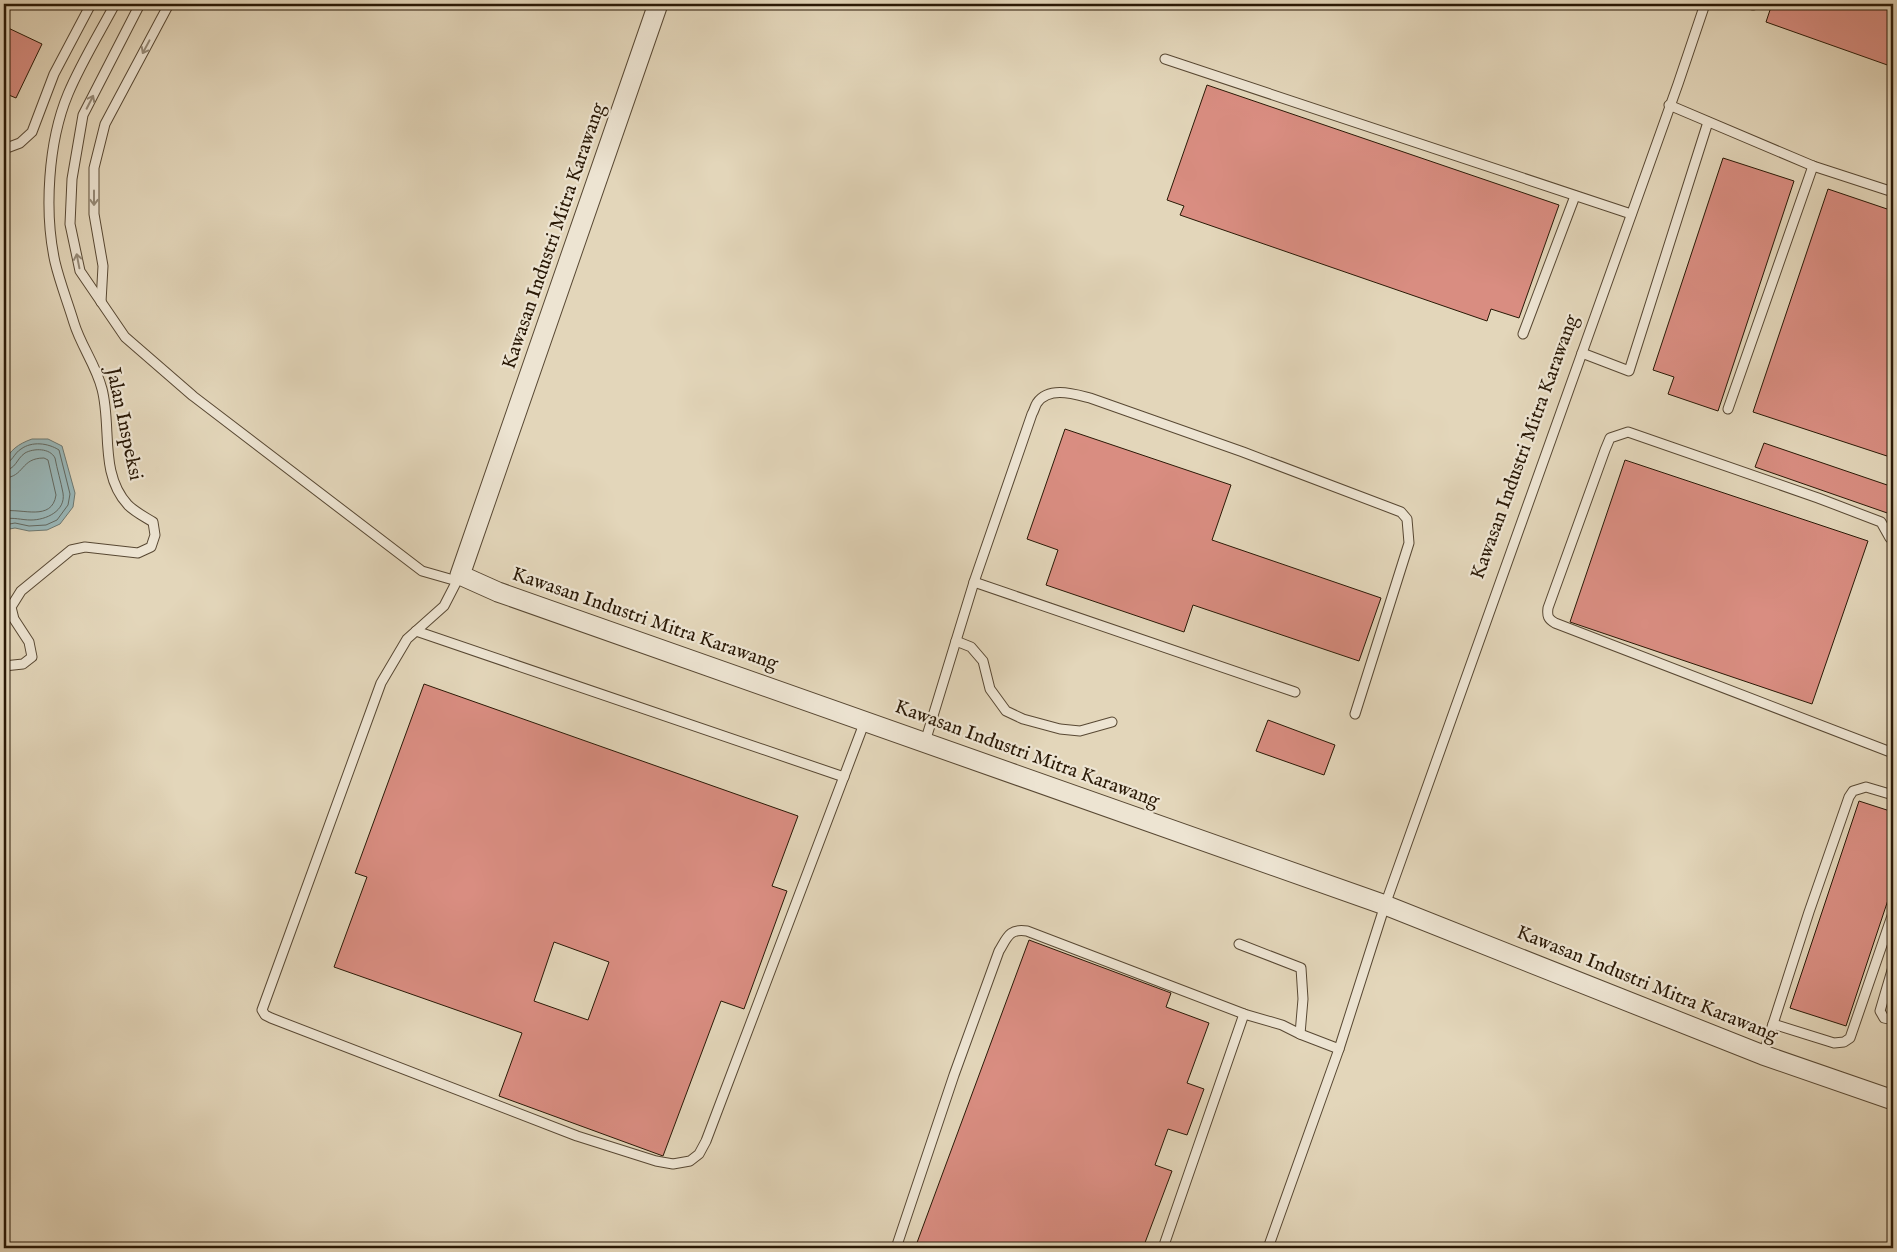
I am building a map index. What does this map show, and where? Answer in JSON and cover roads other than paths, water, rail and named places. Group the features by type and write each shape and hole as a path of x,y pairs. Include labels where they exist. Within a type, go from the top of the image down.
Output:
{"street":[{"name":"Kawasan Industri Mitra Karawang","path":"658,4 459,578 1385,904 1763,1055 1893,1100"}],"lane":[{"path":"4,149 20,142 32,132 54,74 91,4"},
{"name":"Jalan Inspeksi","path":"4,666 22,664 32,657 29,642 14,619 11,607 21,591 71,550 85,548 138,553 151,547 155,535 153,522 129,505 114,486 109,457 103,392 96,369 75,328 70,312 55,261 50,217 50,172 57,129 68,94 115,4"},
{"path":"140,4 83,115 72,179 70,224 80,271 125,337 193,396 422,571 459,578 444,606 407,639 381,683 262,1010 266,1015 577,1136 656,1161 673,1164 690,1161 699,1154 706,1141 866,720"},
{"path":"101,303 103,266 94,214 94,168 105,124 169,4"},
{"name":"Kawasan Industri Mitra Karawang","path":"1268,1248 1338,1048 1385,904 1705,4"},
{"path":"1165,58 1631,214"},
{"path":"1670,105 1813,166 1893,192"},
{"path":"1582,353 1629,372 1708,122"},
{"path":"1728,409 1813,166"},
{"path":"1523,334 1575,196"},
{"path":"925,742 974,582 1032,414 1037,403 1043,398 1053,394 1067,393 1090,398 1243,452 1401,512 1407,519 1410,543 1355,714"},
{"path":"1893,539 1890,538 1881,522 1628,432 1610,438 1604,450 1547,615 1555,623 1893,752"},
{"path":"974,582 1296,692"},
{"path":"416,631 844,777"},
{"path":"956,641 971,647 983,661 990,689 1006,711 1023,719 1080,731 1112,722"},
{"path":"1763,1055 1809,912 1849,797 1853,791 1866,787 1893,795"},
{"path":"1773,1024 1834,1043 1844,1042 1850,1038 1893,913"},
{"path":"896,1248 970,1028 999,951 1010,933 1018,929 1244,1014 1282,1025 1338,1048"},
{"path":"1239,944 1300,968 1304,999 1300,1034"},
{"path":"1893,967 1880,1010 1884,1018 1893,1020"},
{"path":"1163,1248 1244,1014"}],"water":[{"path":"32,439 48,439 62,446 75,493 73,507 60,524 47,530 29,531 15,528 4,530 4,463 15,448"}]}
